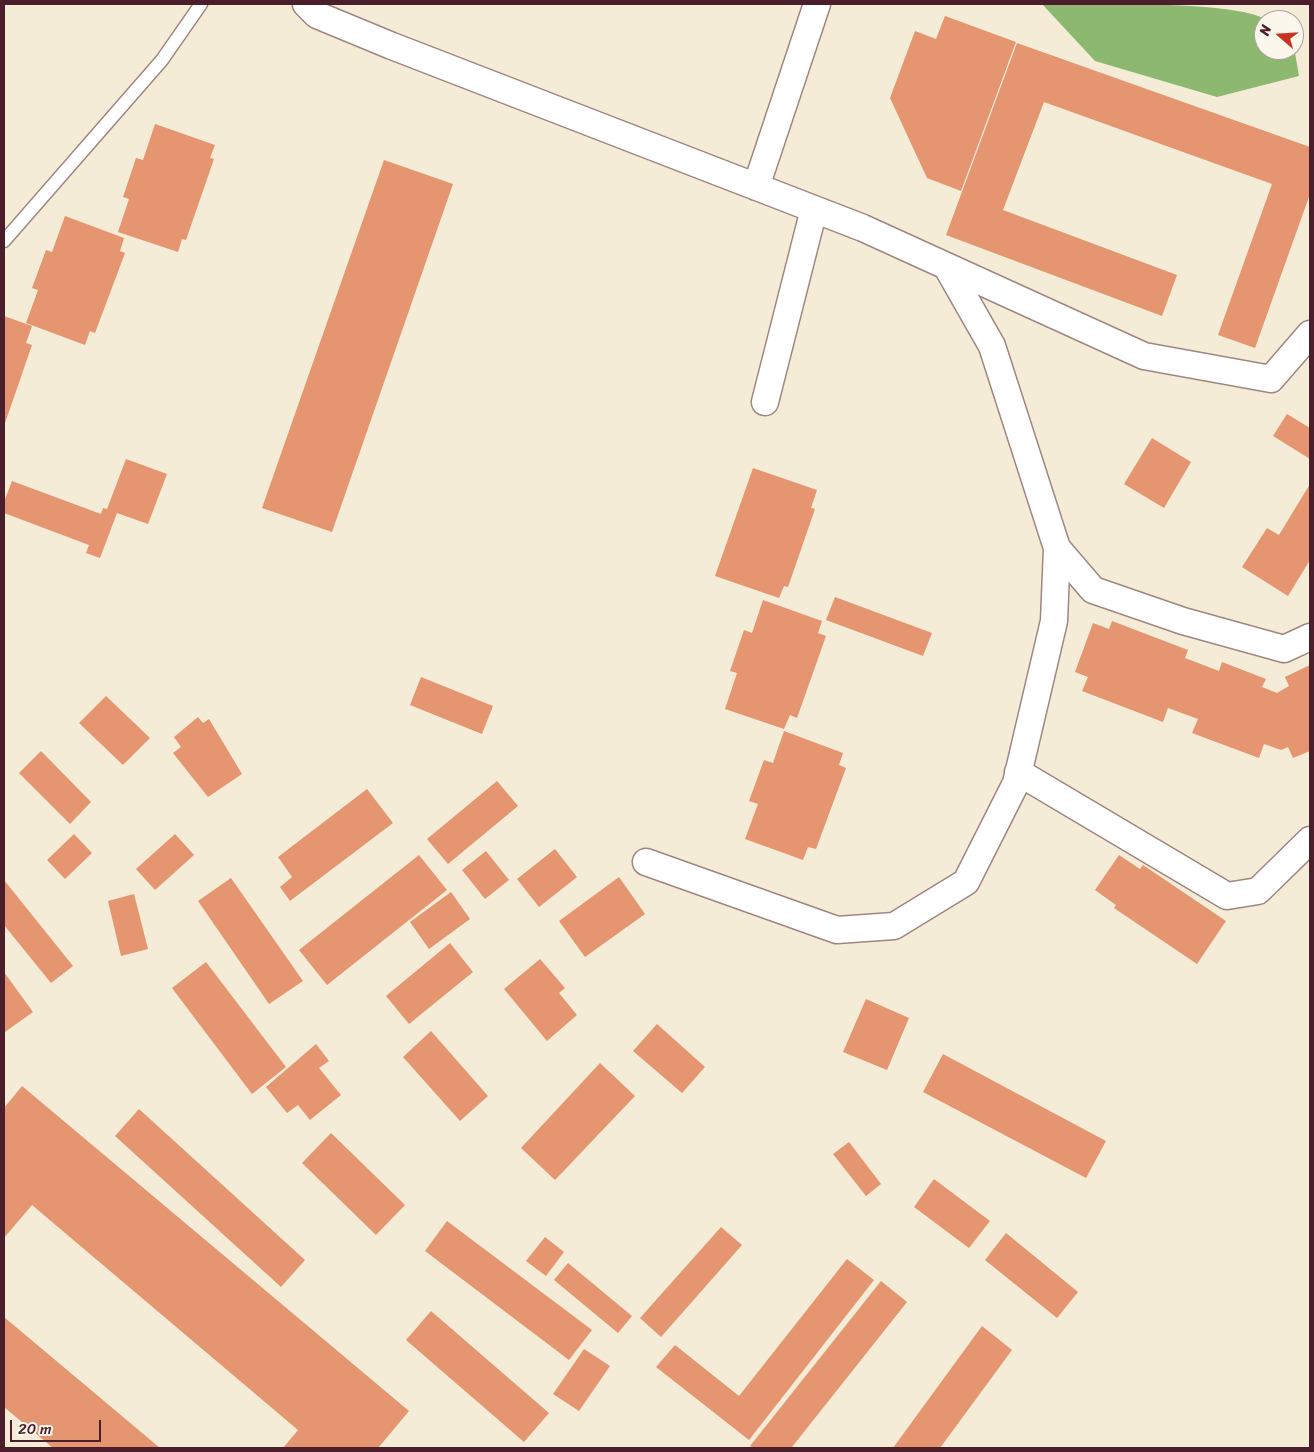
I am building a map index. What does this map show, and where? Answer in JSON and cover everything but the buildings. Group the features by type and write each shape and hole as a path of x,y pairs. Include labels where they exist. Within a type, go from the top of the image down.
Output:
{"street":[{"path":"306,4 317,15 392,46 864,228 1144,356 1271,379 1310,334"},
{"path":"756,186 817,4"},
{"path":"765,402 814,209"},
{"path":"646,862 837,930 894,926 966,882 1016,783 1054,621 1057,548 992,346 947,267"},
{"path":"1057,548 1093,590 1182,621 1284,649 1310,637"},
{"path":"1018,772 1227,896 1258,891 1310,840"}],"lane":[{"path":"4,241 162,60 201,4"}],"green space":[{"path":"1042,4 1160,4 1226,9 1250,14 1254,16 1254,60 1296,60 1299,76 1217,97 1095,61"}]}
